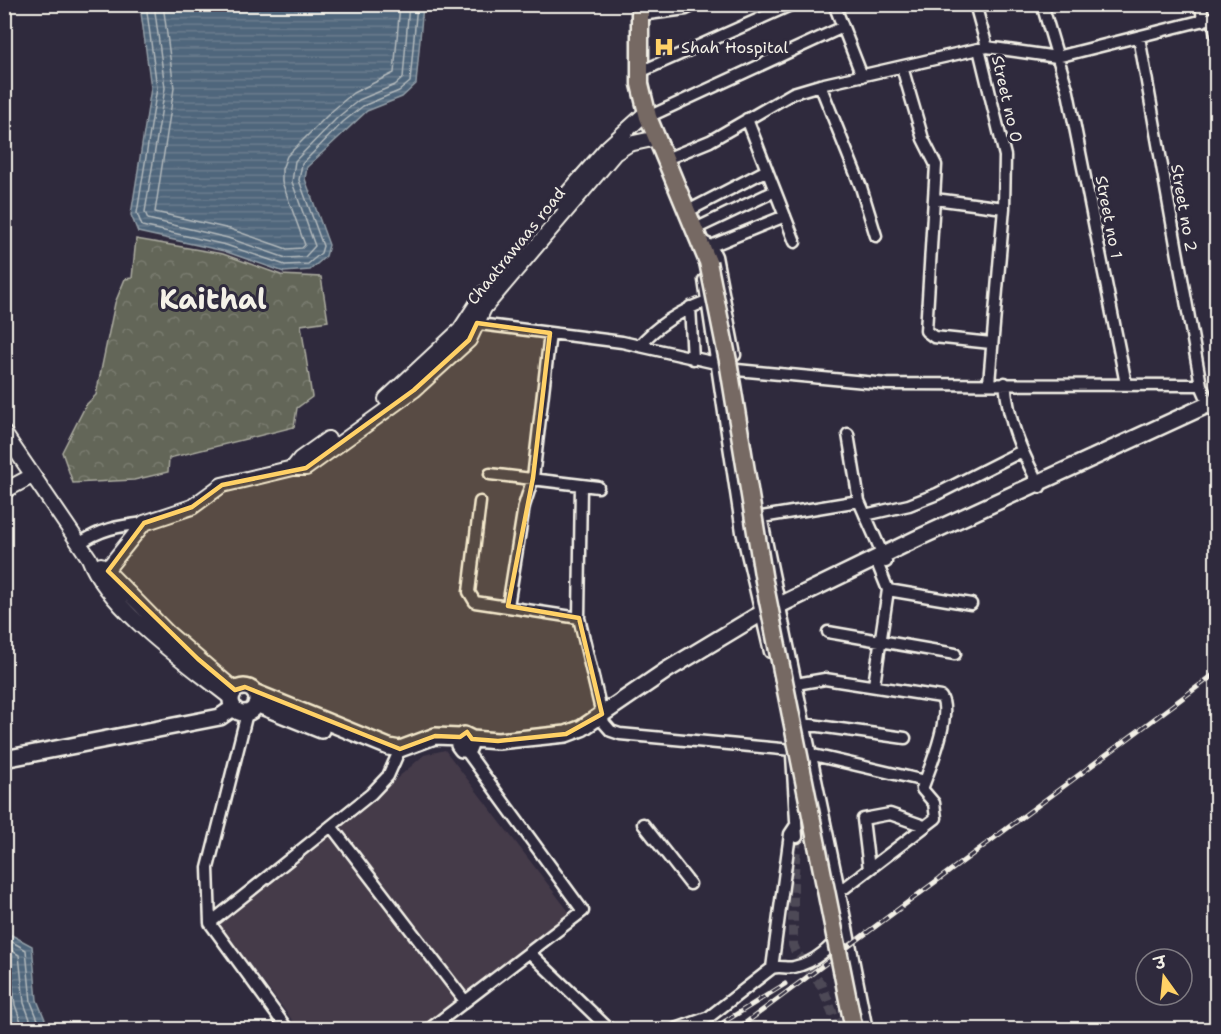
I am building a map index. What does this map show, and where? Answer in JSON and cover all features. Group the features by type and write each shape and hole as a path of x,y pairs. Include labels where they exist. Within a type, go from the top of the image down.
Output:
{"main road":[{"path":"640,10 640,72 647,114 703,244 728,361 764,581 854,1029"},
{"path":"4,759 220,717 243,701 389,747 399,753 435,736 465,744 566,734 603,718 762,619 1040,486 1214,406"}],"street":[{"path":"640,10 686,9 697,4"},
{"path":"640,72 793,4"},
{"name":"Street no 0","path":"975,4 1005,156 1004,208 988,383"},
{"name":"Street no 1","path":"1042,4 1068,92 1080,144 1126,384"},
{"path":"1201,4 1211,19 1216,35"},
{"path":"837,5 862,76"},
{"path":"666,159 710,141 793,93 820,85 983,48 1057,57 1211,19"},
{"path":"79,544 95,533 112,526 144,523 192,507 222,485 293,468 300,459 398,390 460,330 471,323 511,260 607,148 647,114 843,27"},
{"name":"Street no 2","path":"1138,37 1200,385 1214,406"},
{"path":"902,67 923,139 936,165 935,199 929,240 926,332 934,337 991,343"},
{"path":"820,85 861,187 876,236"},
{"path":"747,119 795,242"},
{"name":"Chaatrawaas road","path":"471,323 615,153 629,144 657,138"},
{"path":"688,212 767,170"},
{"path":"775,191 703,244 699,259 742,532 792,750 797,837"},
{"path":"935,199 1004,208"},
{"path":"703,244 786,216"},
{"path":"703,244 716,256 726,297 762,518 867,1029"},
{"path":"639,346 651,333 690,307 707,301"},
{"path":"690,307 693,359"},
{"path":"471,323 639,346 716,363"},
{"path":"508,606 524,506 533,478 550,333"},
{"path":"737,369 887,384 1200,385"},
{"path":"1005,383 1008,412 1022,451 1040,486"},
{"path":"4,433 79,544 104,575 130,614 243,701 208,868 210,923 288,1029"},
{"path":"848,434 860,501 881,561 888,590 874,685"},
{"path":"865,515 909,505 938,494 1022,451"},
{"path":"490,474 598,487"},
{"path":"4,491 33,476"},
{"path":"581,484 579,618 603,718 611,731 620,734 792,750 925,781"},
{"path":"762,518 860,501"},
{"path":"480,502 470,597 475,602 579,618"},
{"path":"104,575 144,523"},
{"path":"888,590 971,604"},
{"path":"828,632 955,654"},
{"path":"796,684 825,679 937,694 943,699 940,732 922,789 934,803 937,813 932,821 838,893"},
{"path":"804,724 905,738"},
{"path":"428,1029 583,911 465,744"},
{"path":"210,923 371,794 388,776 399,753"},
{"path":"869,869 863,819 890,814 924,826"},
{"path":"643,824 690,884"},
{"path":"772,968 790,834 796,825"},
{"path":"331,826 465,1001"},
{"path":"673,1029 709,1017 772,968 778,966 792,968 810,962 829,948 847,928"},
{"path":"529,952 610,1029"}],"highlighted area":[{"path":"477,323 550,333 533,478 508,606 579,618 602,714 566,734 498,741 472,739 467,732 460,737 435,736 400,749 245,687 235,690 198,659 108,571 144,523 192,507 222,485 306,468 414,390 469,340"}],"shaded area":[{"path":"445,750 570,913 418,1030 299,1029 218,923 351,818 424,755"}],"green space":[{"path":"136,239 223,254 281,275 321,277 328,321 301,325 312,397 297,408 294,427 169,458 168,472 134,480 73,483 62,452 86,405 96,395 115,303 125,279 132,278"}],"water":[{"path":"140,5 423,5 416,84 402,97 367,111 307,167 305,179 329,245 326,256 310,270 284,272 224,251 138,232 131,215 151,88"},
{"path":"4,931 32,946 37,1000 49,1029 5,1029"}],"tunnel":[{"path":"797,837 793,883 793,945 797,954 822,986 839,1030"}],"railway":[{"path":"736,1030 1216,673"},
{"path":"711,1030 785,984"}],"place":[{"name":"Shah Hospital","path":"664,47"}],"district":[{"name":"Kaithal","path":"213,299"}]}
